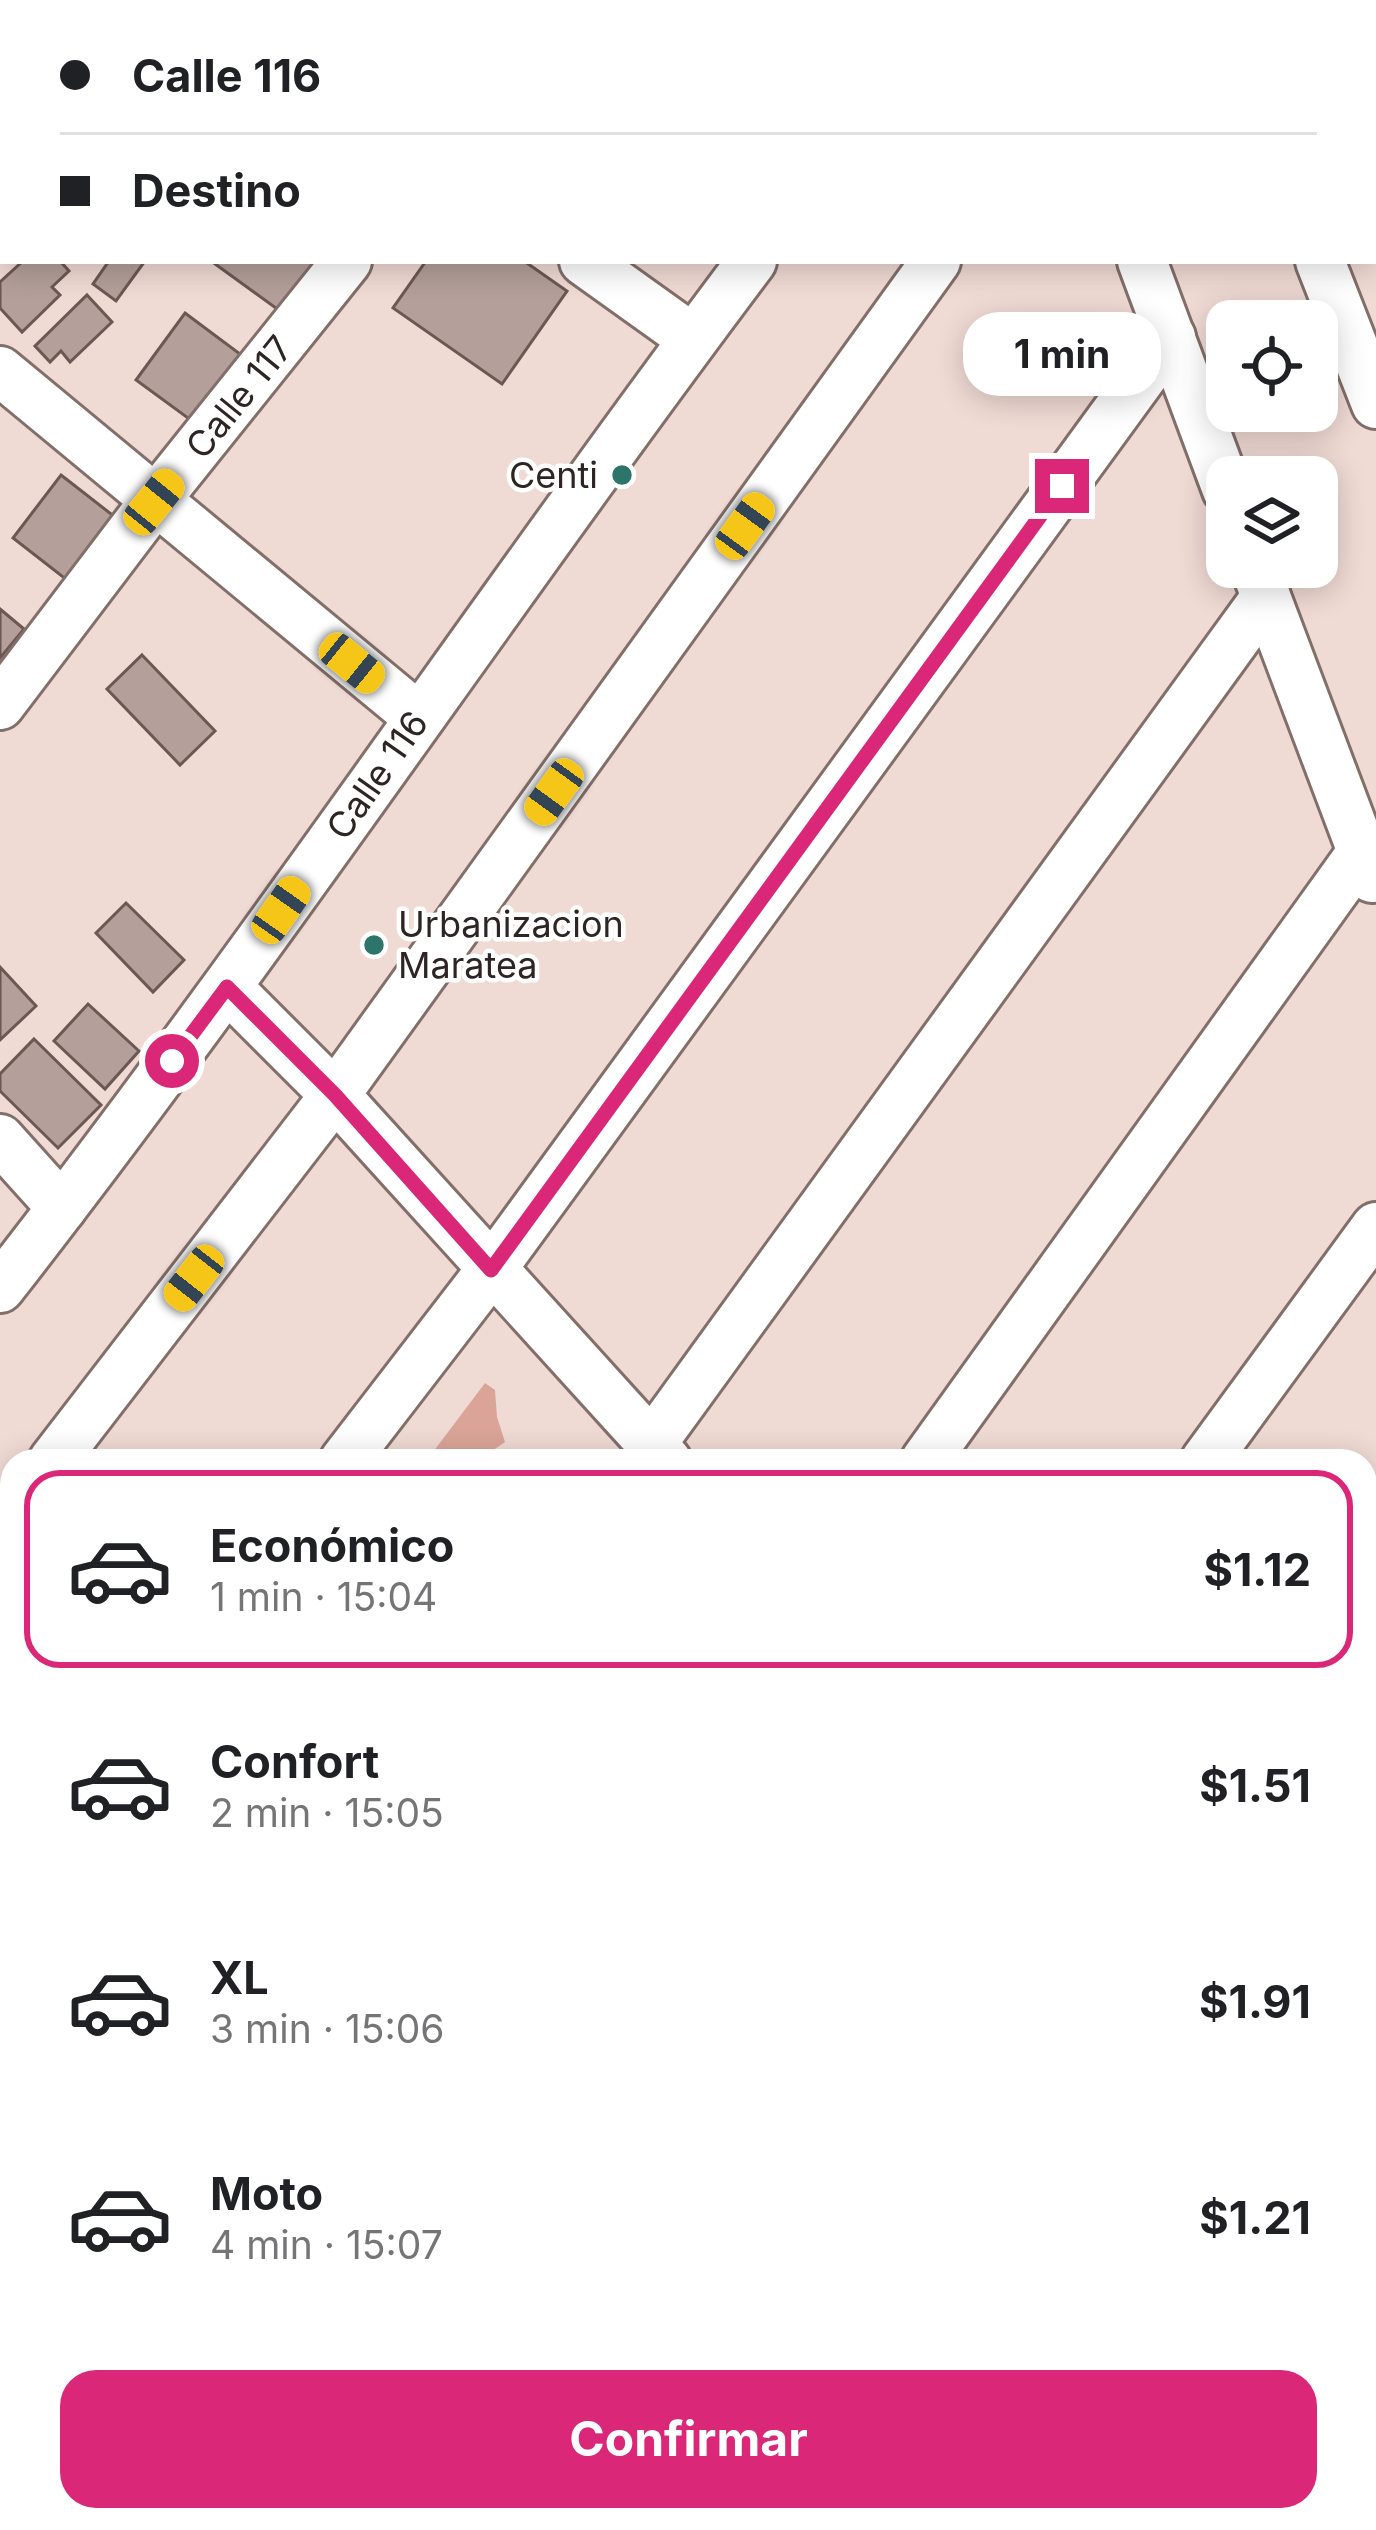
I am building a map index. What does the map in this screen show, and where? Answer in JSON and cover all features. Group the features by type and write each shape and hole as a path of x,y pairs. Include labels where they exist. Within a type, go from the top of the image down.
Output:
{"street":[{"name":"Calle 117","path":"0,705 154,502 345,264"},
{"path":"588,264 693,339"},
{"name":"Calle 116","path":"0,1288 227,987 418,716 750,264"},
{"path":"62,1449 335,1095 934,264"},
{"path":"1143,264 1215,456"},
{"path":"1321,264 1376,404"},
{"path":"353,1449 491,1270 1171,337"},
{"path":"0,370 418,716"},
{"path":"661,1449 1257,588"},
{"path":"935,1449 1369,870 1263,588"},
{"path":"227,987 335,1095 653,1449"},
{"path":"0,1139 62,1208"},
{"path":"1214,1449 1376,1228"}],"shaded area":[{"path":"485,1383 495,1390 505,1442 494,1449 435,1449"}],"building":[{"path":"20,264 63,264 69,271 52,287 60,295 22,332 0,308 0,282"},
{"path":"107,264 143,264 116,301 93,284"},
{"path":"215,264 317,264 295,322"},
{"path":"424,264 528,264 567,291 502,384 393,308"},
{"path":"87,295 112,322 70,362 61,351 50,362 35,346"},
{"path":"185,313 240,354 192,421 136,380"},
{"path":"61,475 129,528 81,591 13,538"},
{"path":"0,609 24,629 0,658"},
{"path":"142,655 215,731 180,765 107,689"},
{"path":"126,903 184,960 153,992 96,933"},
{"path":"0,967 36,1006 0,1040"},
{"path":"88,1004 139,1051 105,1089 54,1041"},
{"path":"34,1039 101,1105 58,1148 0,1091 0,1074"}],"place":[{"name":"Centi","path":"622,475"},
{"name":"Urbanizacion Maratea","path":"374,945"}],"route":[{"path":"172,1061 227,987 335,1095 491,1270 1062,486"}]}
